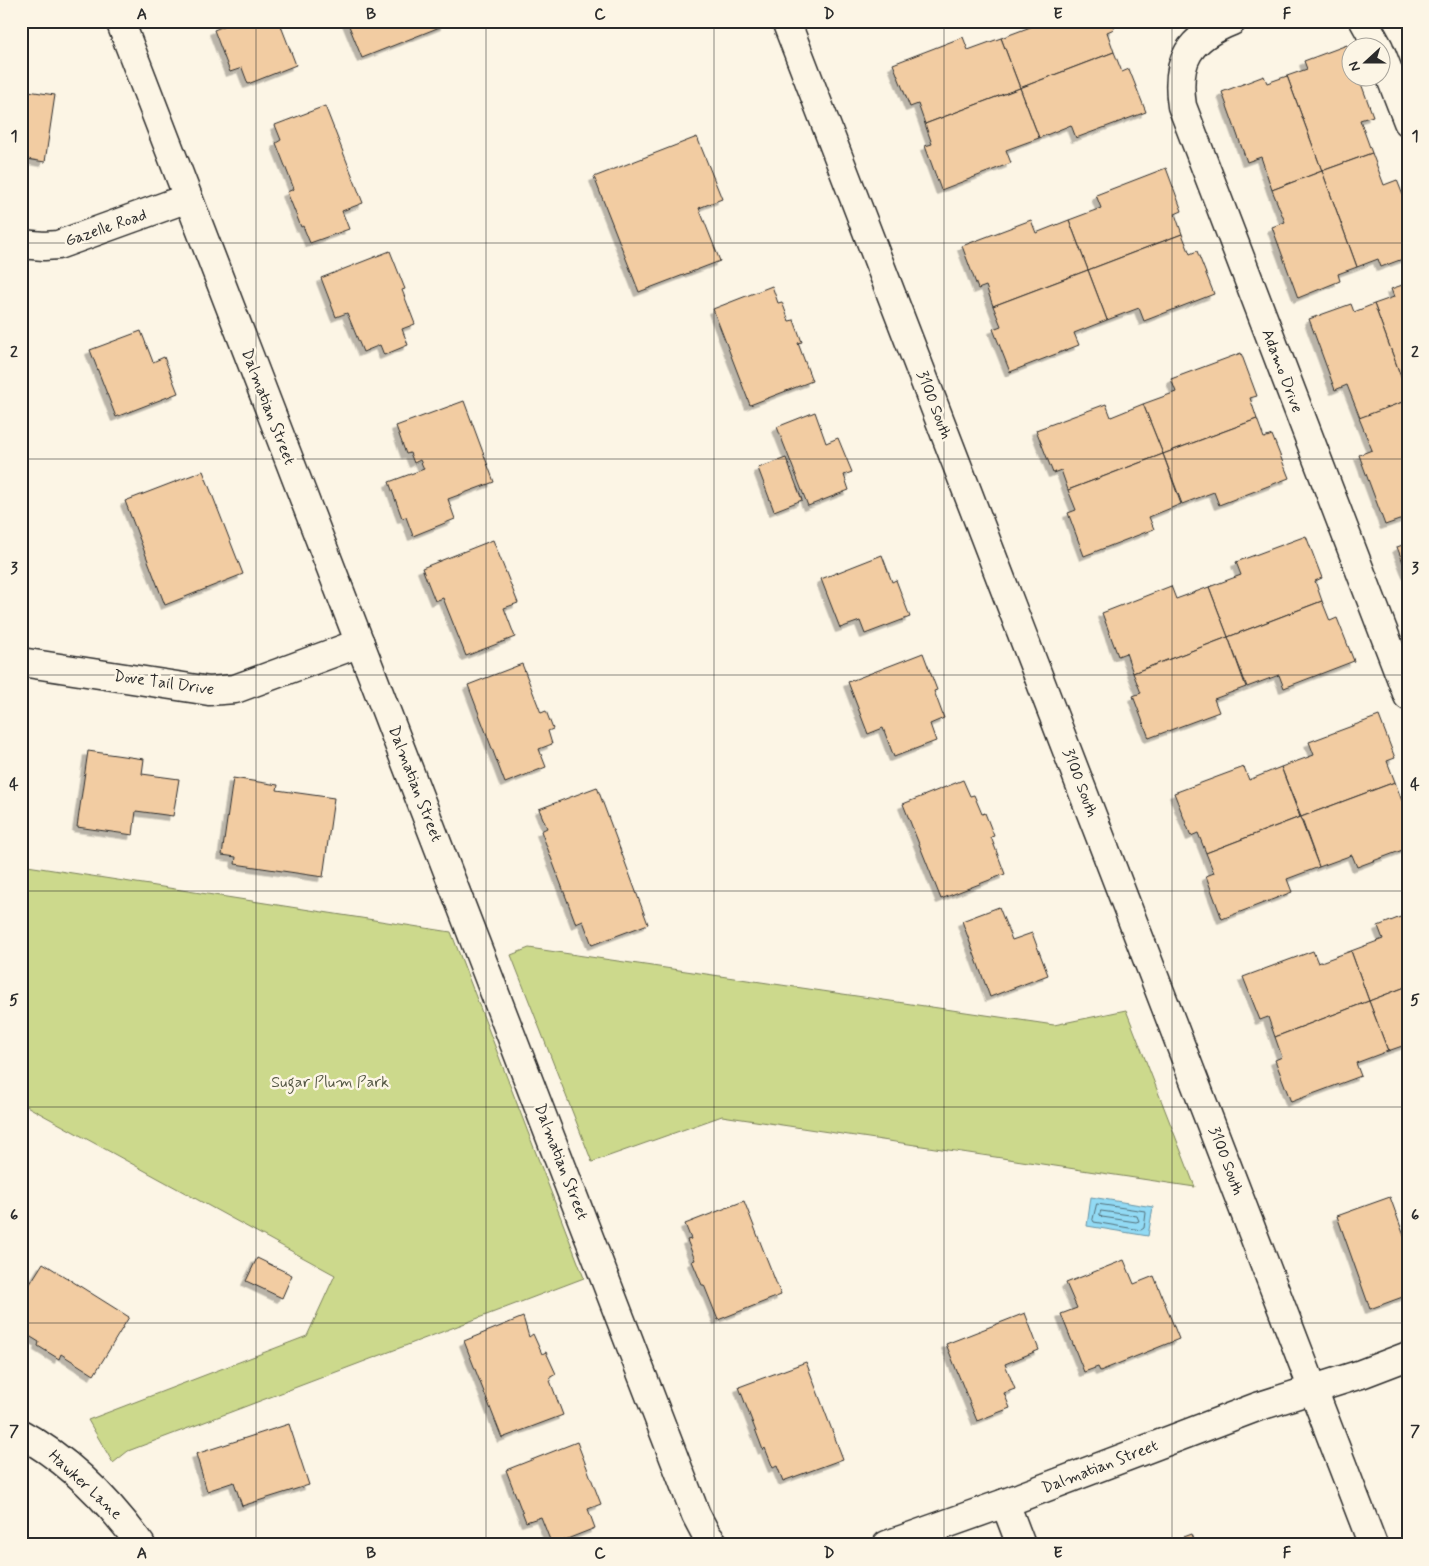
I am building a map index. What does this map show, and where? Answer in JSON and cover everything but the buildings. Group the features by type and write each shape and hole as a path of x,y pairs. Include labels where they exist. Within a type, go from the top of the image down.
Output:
{"street":[{"name":"Dalmatian Street","path":"120,21 696,1515 714,1545"},
{"name":"3100 South","path":"786,21 1374,1545"},
{"name":"Adamo Drive","path":"1232,21 1210,30 1193,45 1186,56 1180,80 1180,100 1186,121 1408,696"},
{"path":"1364,21 1373,38"},
{"path":"1392,81 1408,122"},
{"name":"Gazelle Road","path":"21,244 58,245 188,198"},
{"name":"Dove Tail Drive","path":"21,662 209,691 223,691 248,685 360,644"},
{"name":"Dalmatian Street","path":"887,1545 1005,1503 1257,1407 1361,1374 1408,1356"},
{"name":"Hawker Lane","path":"21,1434 50,1452 103,1498 141,1545"},
{"path":"1005,1503 1021,1545"}],"green space":[{"name":"Sugar Plum Park","path":"21,865 451,932 584,1278 128,1451 113,1463 88,1420 307,1336 335,1275 21,1103"},
{"path":"529,948 1054,1025 1126,1010 1195,1187 722,1116 592,1162 511,955"}],"water":[{"path":"1091,1197 1153,1207 1148,1236 1087,1226"}]}
